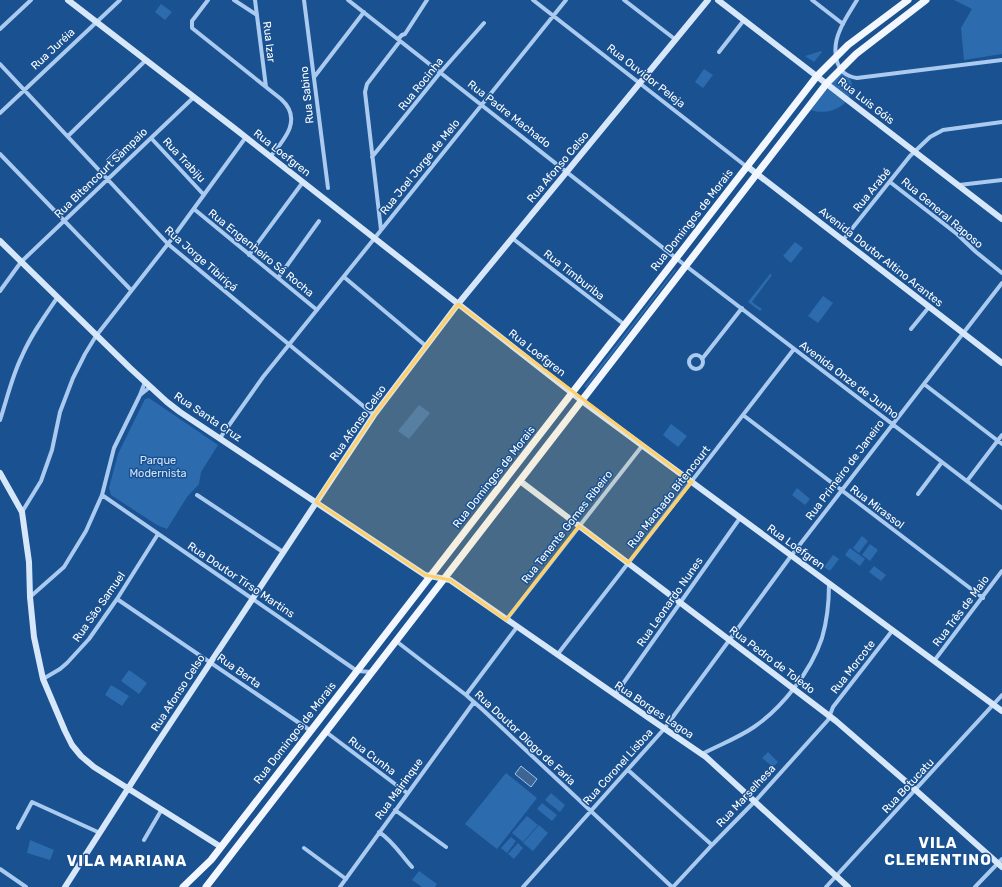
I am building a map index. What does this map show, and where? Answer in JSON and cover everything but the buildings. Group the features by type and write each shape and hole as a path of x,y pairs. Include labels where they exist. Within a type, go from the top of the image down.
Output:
{"main road":[{"name":"Rua Domingos de Morais","path":"183,887 205,867 221,847 817,76 848,45 908,0"},
{"name":"Rua Domingos de Morais","path":"207,887 827,83 856,54 926,0"},
{"path":"221,847 223,854 223,866"}],"street":[{"path":"0,29 32,0"},
{"name":"Rua Loefgren","path":"68,0 305,183 582,401 1002,711"},
{"name":"Rua Juréia","path":"0,113 120,0"},
{"path":"208,0 192,21 191,26 288,106 292,116 286,136 270,157"},
{"path":"234,0 257,15"},
{"name":"Rua Izar","path":"255,0 266,87"},
{"name":"Rua Sabino","path":"304,0 315,76 328,188"},
{"name":"Rua Padre Machado","path":"348,0 686,266"},
{"path":"381,230 365,89 402,35 405,34 427,0"},
{"name":"Rua Ouvidor Peleja","path":"533,0 748,167"},
{"name":"Rua Joel Jorge de Melo","path":"220,438 263,377 566,0"},
{"path":"624,0 676,40"},
{"name":"Rua Afonso Celso","path":"65,887 210,662 374,415 458,304 708,0"},
{"name":"Rua Luis Góis","path":"718,0 1002,219"},
{"path":"812,0 843,24"},
{"path":"857,0 838,36 836,57 840,69 845,74 856,78 1002,60"},
{"path":"315,76 364,12"},
{"path":"719,52 744,20"},
{"name":"Rua Rocinha","path":"372,157 441,72 484,23"},
{"path":"68,136 146,60"},
{"name":"Rua Jorge Tibiriçá","path":"0,64 168,244 374,415"},
{"name":"Rua Bitencourt Sampaio","path":"0,291 21,262 194,97"},
{"name":"Rua Arabé","path":"843,240 914,151 930,137 938,132 1002,122"},
{"path":"22,512 41,481 52,450 60,412 72,378 85,354 96,336 168,244 246,137"},
{"name":"Rua Trabiju","path":"151,138 204,195"},
{"path":"0,154 131,290"},
{"name":"Avenida Doutor Altino Arantes","path":"748,167 1002,363"},
{"path":"958,185 1002,180"},
{"name":"Rua General Raposo","path":"890,182 957,234 1002,273"},
{"path":"249,255 305,183"},
{"name":"Rua Engenheiro Sá Rocha","path":"194,209 317,310"},
{"path":"278,278 319,221"},
{"name":"Rua Timburiba","path":"512,238 624,325"},
{"name":"Rua Santa Cruz","path":"0,241 147,385 180,412 430,577"},
{"name":"Avenida Onze de Junho","path":"686,266 1002,508"},
{"path":"344,277 426,346"},
{"name":"Rua Primeiro de Janeiro","path":"791,556 1002,283"},
{"path":"0,420 21,357 39,325 57,298"},
{"path":"911,329 929,307"},
{"path":"702,359 742,308"},
{"name":"Rua Machado Bitencourt","path":"557,655 794,349"},
{"path":"924,384 1002,444"},
{"path":"30,597 64,566 90,525 102,495 114,448 140,395 147,385"},
{"name":"Rua Mirassol","path":"743,416 983,598"},
{"path":"967,481 1002,435"},
{"name":"Rua Tenente Gomes Ribeiro","path":"506,620 642,446"},
{"path":"918,494 942,462"},
{"path":"0,473 22,512 34,637 43,679 72,745 81,756 94,767 221,847"},
{"name":"Rua Pedro de Toledo","path":"520,481 829,716 1001,863"},
{"name":"Rua Doutor Tirso Martins","path":"102,495 357,671"},
{"path":"197,495 283,552"},
{"name":"Rua Leonardo Nunes","path":"615,695 740,518"},
{"name":"Rua São Samuel","path":"43,679 60,669 83,647 117,599 158,534"},
{"name":"Rua Coronel Lisboa","path":"523,887 664,729 791,556"},
{"name":"Rua Três de Maio","path":"934,661 1002,571"},
{"name":"Rua Borges Lagoa","path":"430,577 450,580 702,754 848,887"},
{"path":"702,754 736,738 761,722 775,711 793,689 811,662 822,639 828,611 829,584"},
{"name":"Rua Berta","path":"117,599 311,731"},
{"path":"466,695 517,627"},
{"name":"Rua Morcote","path":"829,716 833,707 892,631"},
{"name":"Rua Doutor Diogo de Faria","path":"396,641 474,702 673,887"},
{"path":"357,671 373,672"},
{"name":"Rua Botucatu","path":"826,887 1002,695"},
{"name":"Rua Mairinque","path":"340,887 474,702"},
{"name":"Rua Marselhesa","path":"673,887 755,802 828,720 829,716"},
{"name":"Rua Cunha","path":"326,732 407,793"},
{"path":"628,770 712,845"},
{"path":"18,828 32,802 100,833"},
{"path":"144,840 162,809"},
{"path":"395,810 446,848"},
{"path":"379,832 392,842 412,867"},
{"path":"304,848 346,880"},
{"path":"975,887 1001,863"},
{"path":"0,868 26,887"}],"highlighted area":[{"path":"458,304 692,482 628,563 579,526 506,620 450,580 425,575 316,502 374,415"}],"green space":[{"path":"954,0 1002,0 1002,54 964,60 961,28 972,9"},
{"path":"161,4 172,12 165,20 155,12"},
{"path":"821,51 822,52 814,62 805,56"},
{"path":"704,69 713,75 703,88 695,82"},
{"path":"840,72 852,82 852,88 847,100 843,105 831,111 818,112 811,110"},
{"path":"795,242 803,248 791,263 783,256"},
{"path":"675,269 676,270 586,388 584,387"},
{"path":"770,274 772,275 752,302 762,309 760,311 748,302"},
{"path":"823,296 833,303 818,323 808,316"},
{"name":"Parque Modernista","path":"149,398 218,445 201,472 199,484 187,497 167,529 157,525 111,495 109,488 118,454 145,399"},
{"path":"419,405 430,413 409,439 398,431"},
{"path":"671,424 687,436 678,447 663,435"},
{"path":"797,488 810,499 805,505 792,495"},
{"path":"665,499 669,501 649,528 646,525"},
{"path":"862,536 868,541 859,553 853,548"},
{"path":"870,544 878,550 870,561 862,555"},
{"path":"850,548 865,559 860,566 845,555"},
{"path":"833,555 839,559 830,571 824,567"},
{"path":"874,566 886,575 881,581 869,572"},
{"path":"129,670 147,683 139,694 121,681"},
{"path":"111,685 129,696 122,706 105,695"},
{"path":"768,752 778,762 773,767 762,758"},
{"path":"506,773 537,798 497,849 465,824"},
{"path":"551,793 565,805 560,812 545,800"},
{"path":"542,803 557,815 552,821 537,809"},
{"path":"527,816 538,825 523,842 512,833"},
{"path":"539,825 548,833 533,851 523,843"},
{"path":"511,837 516,841 507,853 501,848"},
{"path":"30,840 54,850 50,860 27,853"},
{"path":"518,843 523,848 514,859 508,854"},
{"path":"419,871 437,884 435,887 422,887 412,880"}],"shaded area":[{"path":"117,149 122,155 116,161 114,159 109,164 106,160"},
{"path":"521,766 537,779 531,787 515,774"}],"district":[{"name":"VILA CLEMENTINO","path":"938,852"},
{"name":"VILA MARIANA","path":"127,861"}]}
